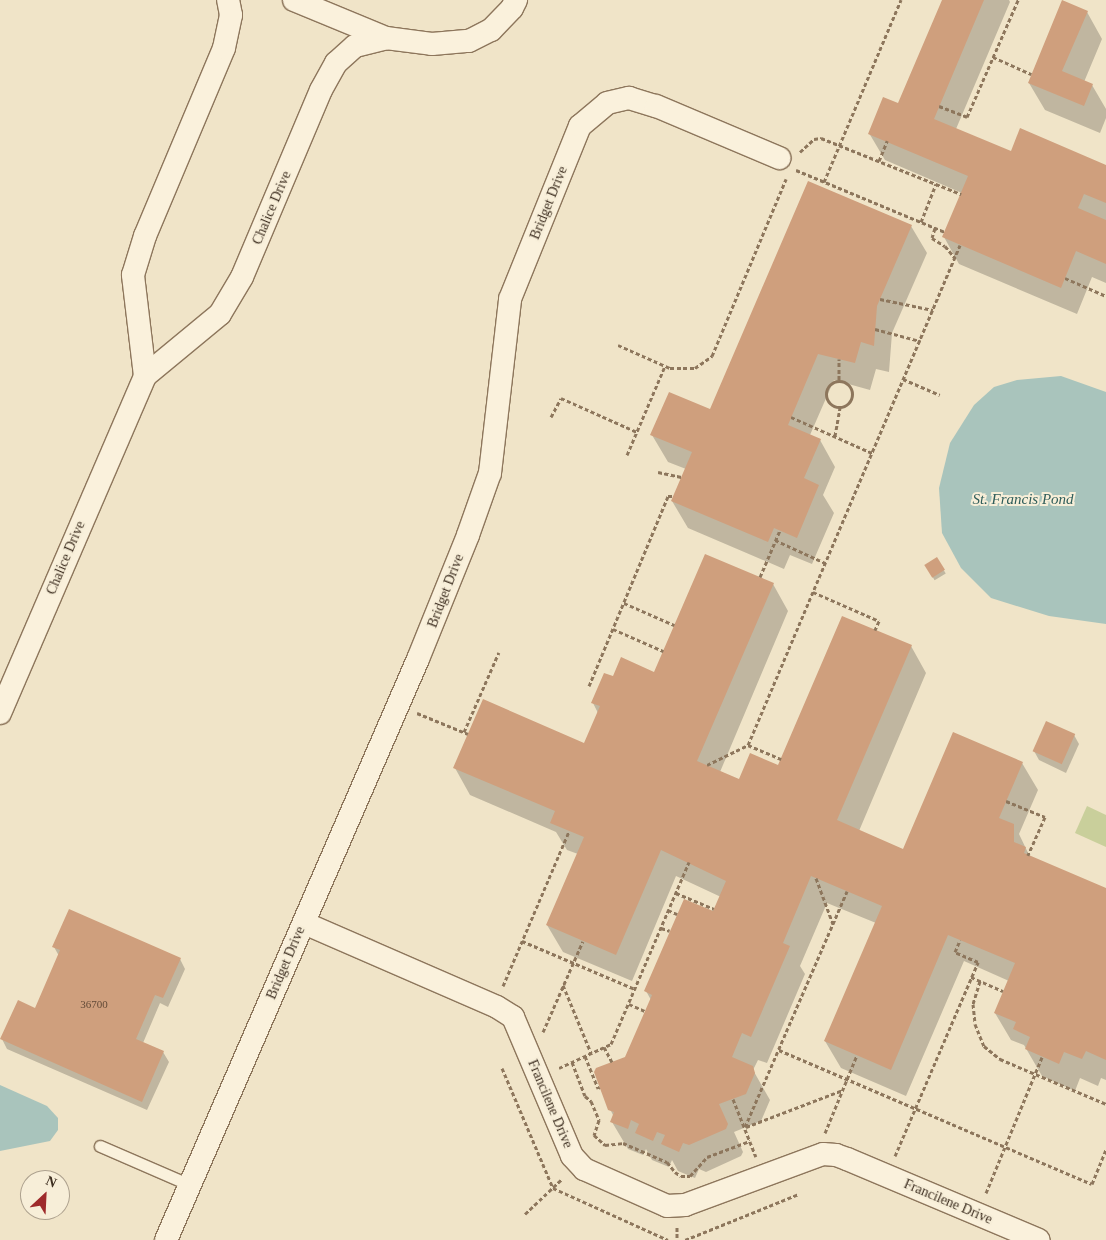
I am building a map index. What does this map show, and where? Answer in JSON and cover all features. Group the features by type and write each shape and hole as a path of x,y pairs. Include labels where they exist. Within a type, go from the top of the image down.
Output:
{"street":[{"path":"145,376 133,275 145,236 224,48 231,15 228,0"},
{"name":"Chalice Drive","path":"294,0 386,38 432,44 468,41 492,30 512,8 516,0"},
{"name":"Chalice Drive","path":"0,712 145,376 220,314 242,277 321,90 336,63 355,46 386,38"},
{"name":"Bridget Drive","path":"166,1240 443,600 490,473 510,298 580,126 607,103 630,98 656,106 788,164"},
{"name":"Francilene Drive","path":"304,923 497,1007 513,1017 572,1156 584,1169 667,1206 685,1205 823,1154 847,1159 1039,1240"}],"lane":[{"path":"100,1146 190,1185"}],"path":[{"path":"824,182 901,0"},
{"path":"939,106 967,117 1018,0"},
{"path":"993,58 1031,74"},
{"path":"618,345 670,368 695,368 712,356 788,164 814,139 821,138 840,145 961,194"},
{"path":"879,161 887,142"},
{"path":"788,164 824,182 945,232"},
{"path":"921,222 936,184"},
{"path":"935,228 932,238 945,246 954,258"},
{"path":"707,765 748,745 960,245"},
{"path":"1065,278 1106,296"},
{"path":"880,299 932,310"},
{"path":"875,329 920,341"},
{"path":"838,380 839,359"},
{"path":"627,455 665,366"},
{"path":"904,379 940,395"},
{"path":"838,380 848,384 853,393 850,403 840,407 831,404 826,395 829,385 838,380"},
{"path":"551,417 560,398 637,432"},
{"path":"835,436 840,407"},
{"path":"791,417 872,452"},
{"path":"658,472 681,477"},
{"path":"589,686 668,496 673,496"},
{"path":"760,577 780,530"},
{"path":"775,540 825,562"},
{"path":"813,592 879,621 875,630"},
{"path":"624,603 674,625"},
{"path":"613,629 663,651"},
{"path":"398,705 466,733 499,652"},
{"path":"748,745 781,759"},
{"path":"1006,801 1044,817 1028,855"},
{"path":"501,991 569,830"},
{"path":"554,1070 612,1044 689,862"},
{"path":"816,878 833,924"},
{"path":"745,1128 847,892"},
{"path":"676,893 714,909"},
{"path":"668,910 677,914"},
{"path":"661,928 670,931"},
{"path":"896,1156 978,962 955,952 960,940"},
{"path":"522,941 635,989"},
{"path":"540,1038 583,941"},
{"path":"971,978 1003,991"},
{"path":"980,981 973,1004 975,1024 984,1046 1000,1059 1106,1104"},
{"path":"563,985 591,1053"},
{"path":"628,1004 645,1011"},
{"path":"604,1047 612,1062"},
{"path":"779,1050 1092,1184 1106,1150"},
{"path":"824,1134 858,1055"},
{"path":"585,1056 598,1088 600,1088"},
{"path":"985,1196 1042,1057"},
{"path":"572,1062 585,1096 592,1100 599,1120 594,1135 605,1145 623,1143 667,1162 675,1172 682,1176 690,1176 707,1157 750,1141"},
{"path":"745,1128 843,1090"},
{"path":"733,1099 758,1162"},
{"path":"525,1214 565,1177"},
{"path":"685,1240 799,1194"},
{"path":"676,1224 678,1240"}],"green space":[{"path":"1087,806 1106,815 1106,847 1075,833"}],"water":[{"name":"St. Francis Pond","path":"1061,376 1106,392 1106,624 1049,616 991,598 961,568 942,533 939,488 950,443 974,405 994,387 1017,380"},
{"path":"0,1085 47,1106 58,1118 58,1130 50,1141 0,1151"}],"building":[{"path":"942,0 984,0 934,119 1011,151 1020,128 1106,165 1106,203 1084,194 1078,208 1106,220 1106,264 1076,251 1061,288 942,237 968,176 868,134 883,97 898,103"},
{"path":"1062,0 1088,11 1062,71 1093,84 1084,106 1028,83"},
{"path":"808,181 912,225 877,306 874,346 861,342 855,363 818,354 788,425 821,439 804,478 819,485 797,538 774,528 768,542 671,501 692,452 650,435 669,392 710,409"},
{"path":"705,554 774,583 697,761 739,779 750,753 778,765 842,616 912,645 837,820 903,849 953,732 1023,762 999,818 1014,824 1014,842 1026,847 1024,853 1106,888 1106,1060 1086,1051 1082,1059 1064,1052 1059,1064 1025,1049 1030,1037 1013,1029 1016,1022 994,1013 1015,963 948,935 891,1070 824,1041 882,906 811,876 783,943 790,946 751,1037 742,1033 732,1057 753,1066 755,1073 746,1094 719,1104 728,1124 726,1129 689,1145 683,1143 679,1152 661,1144 665,1135 657,1132 653,1141 635,1133 639,1124 631,1120 628,1129 610,1122 614,1112 608,1110 594,1072 596,1068 625,1057 652,995 644,991 684,899 713,911 726,881 661,850 616,955 546,925 584,837 550,823 555,811 453,768 483,699 584,743 600,706 591,703 604,673 613,676 621,657 654,672"},
{"path":"937,557 945,570 932,578 924,565"},
{"path":"1046,721 1075,734 1062,764 1033,751"},
{"path":"69,909 181,958 163,998 155,995 136,1039 164,1051 142,1102 0,1039 18,1000 35,1008 60,950 52,947"}]}
